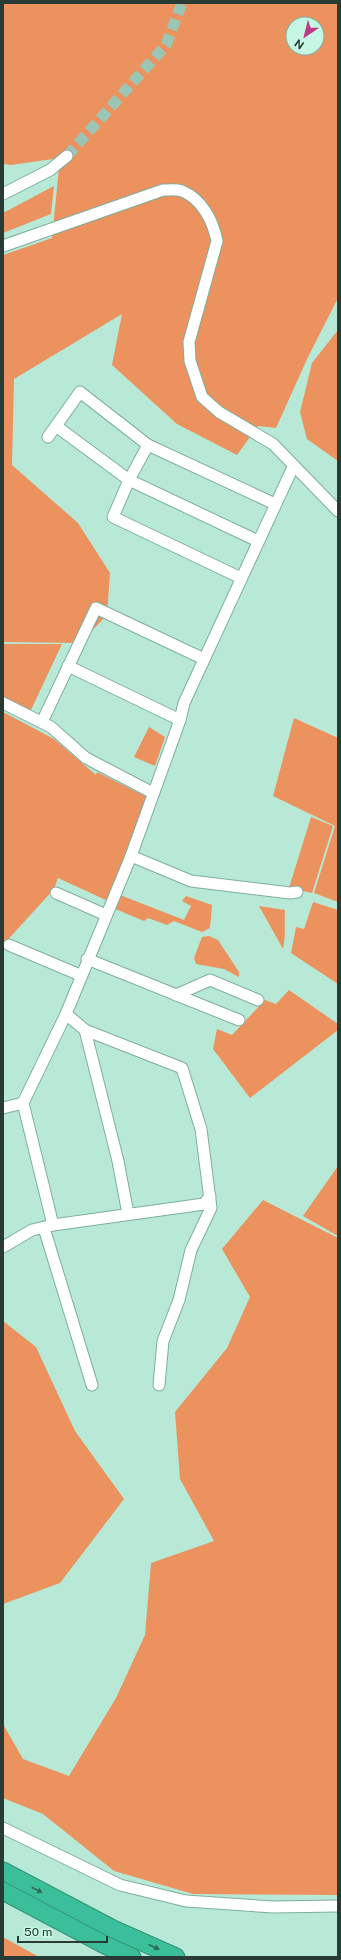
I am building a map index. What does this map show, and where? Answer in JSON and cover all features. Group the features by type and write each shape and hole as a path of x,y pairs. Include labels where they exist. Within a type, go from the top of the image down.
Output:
{"highway":[{"path":"3,1870 113,1929 176,1957"},
{"path":"3,1891 105,1945 132,1957"}],"street":[{"path":"3,194 50,170 67,156"},
{"path":"3,246 162,190 180,190 193,198 204,210 214,225 217,241 189,342 190,361 202,397 219,412 273,444 293,467 338,511"},
{"path":"48,437 80,392 148,445 274,504"},
{"path":"56,426 129,480 258,541"},
{"path":"148,445 129,480 113,517 242,578"},
{"path":"92,1385 48,1226 23,1103 66,1014 80,975 131,856 180,720 184,703 242,578 274,504 293,467"},
{"path":"42,722 96,608 204,660"},
{"path":"68,666 180,720"},
{"path":"3,703 51,727 86,758 153,793"},
{"path":"131,856 192,881 290,893 297,892"},
{"path":"56,893 106,915"},
{"path":"9,945 80,975"},
{"path":"87,959 239,1020"},
{"path":"176,995 210,980 258,1000"},
{"path":"66,1014 85,1030 182,1068 201,1129 211,1208 191,1250 180,1300 163,1341 159,1385"},
{"path":"85,1030 118,1161 128,1214"},
{"path":"3,1108 23,1103"},
{"path":"3,1247 32,1230 48,1226 204,1204 210,1196"},
{"path":"3,1828 120,1886 186,1901 273,1907 338,1906"}],"shaded area":[{"path":"3,3 338,3 338,298 308,357 276,428 258,426 237,455 177,424 112,365 122,314 14,379 12,465 78,523 110,573 107,615 80,643 3,642 3,255 52,238 60,158 11,165 3,164"},
{"path":"54,186 51,214 3,233 3,213"},
{"path":"338,330 338,461 307,439 300,412 312,363"},
{"path":"3,644 62,644 30,712 3,698"},
{"path":"3,712 54,739 96,775 97,772 147,797 108,901 58,878 54,889 3,945"},
{"path":"294,718 338,738 338,902 314,893 335,826 273,796"},
{"path":"149,727 165,737 155,766 134,757"},
{"path":"311,817 333,826 312,893 289,888"},
{"path":"120,895 184,920 191,906 182,901 186,896 212,905 210,928 202,932 174,921 167,925 148,918 144,921 113,908"},
{"path":"313,902 338,910 338,984 291,953 296,927 304,929"},
{"path":"259,906 285,910 285,934 283,949"},
{"path":"209,936 218,940 239,972 239,977 224,969 196,964 194,958 202,937"},
{"path":"289,990 338,1024 338,1030 250,1098 213,1049 217,1029 232,1035 265,1000 276,1004"},
{"path":"338,1166 338,1236 303,1216"},
{"path":"263,1200 338,1238 338,1895 193,1894 114,1871 43,1814 3,1798 3,1724 23,1759 69,1776 116,1698 145,1635 151,1563 214,1541 180,1479 175,1412 227,1348 250,1297 222,1249"},
{"path":"3,1321 36,1347 75,1431 124,1499 60,1583 3,1604"},
{"path":"3,1937 39,1957 3,1957"}],"tunnel":[{"path":"67,156 166,45 182,3"}]}
